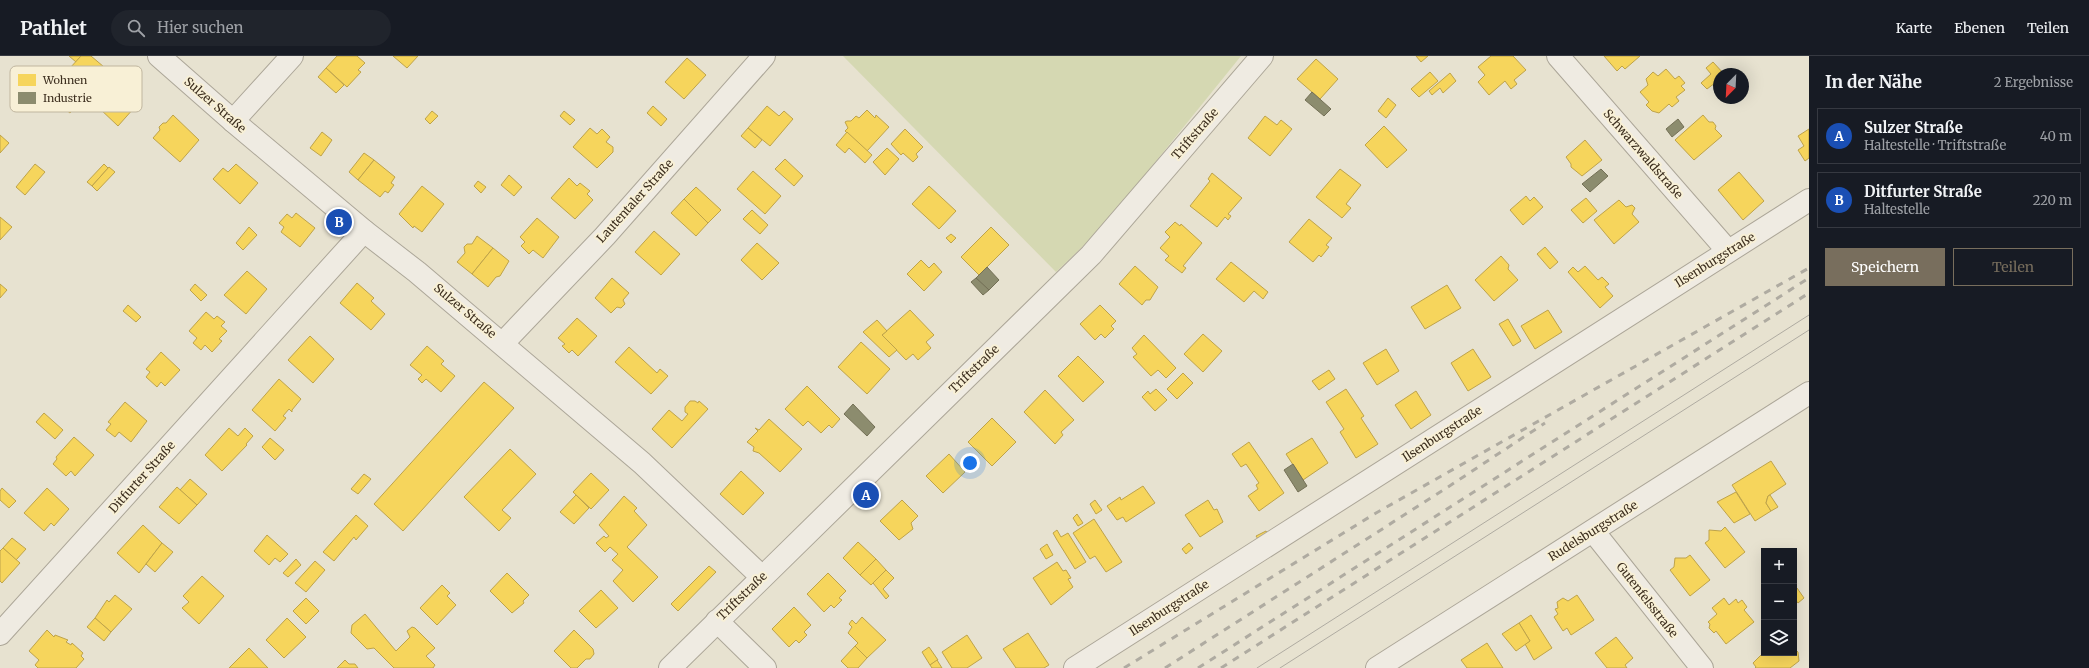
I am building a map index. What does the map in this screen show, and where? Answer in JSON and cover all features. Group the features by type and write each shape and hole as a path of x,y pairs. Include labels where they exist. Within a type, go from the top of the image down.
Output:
{"street":[{"name":"Sulzer Straße","path":"159,56 233,121 503,343 642,462 762,577"},
{"path":"233,121 292,56"},
{"name":"Lautentaler Straße","path":"503,343 605,236 764,56"},
{"name":"Triftstraße","path":"670,668 1091,255 1262,56"},
{"name":"Schwarzwaldstraße","path":"1558,56 1728,251"},
{"name":"Ilsenburgstraße","path":"1076,668 1809,200"},
{"name":"Ditfurter Straße","path":"0,634 364,230"},
{"name":"Rudelsburgstraße","path":"1377,668 1809,393"},
{"name":"Gutenfelsstraße","path":"1593,531 1702,668"},
{"path":"717,621 765,668"}],"green space":[{"path":"843,56 1241,56 1102,228 1056,272"}],"building: Wohnen":[{"path":"69,56 81,56 76,62"},
{"path":"81,56 91,56 103,66 72,66"},
{"path":"337,56 357,56 365,63 358,70 361,72 347,87 326,68"},
{"path":"393,56 418,56 407,68"},
{"path":"1416,56 1428,56 1421,62"},
{"path":"1491,56 1513,56 1526,70 1514,80 1517,84 1511,89 1505,81 1489,95 1478,82 1485,75 1478,67"},
{"path":"1604,56 1640,56 1625,69 1622,66 1617,71"},
{"path":"687,58 706,75 684,99 665,82"},
{"path":"1316,59 1338,79 1320,99 1297,79"},
{"path":"1713,62 1718,68 1713,68 1713,84 1707,89 1701,83 1711,74 1706,68"},
{"path":"326,68 344,85 336,93 318,77"},
{"path":"1666,69 1675,79 1679,76 1685,83 1681,86 1685,90 1676,97 1679,101 1672,107 1669,104 1659,113 1652,111 1646,105 1649,102 1640,92 1648,85 1646,79 1653,72 1658,76"},
{"path":"1430,72 1438,81 1419,97 1411,89"},
{"path":"1450,73 1456,81 1443,93 1440,88 1432,95 1429,91"},
{"path":"1388,98 1396,105 1386,118 1378,111"},
{"path":"653,106 667,119 661,126 647,113"},
{"path":"767,106 779,116 784,111 793,119 770,146 748,128"},
{"path":"867,110 875,118 876,115 889,127 867,151 845,131 848,128 845,122 851,121 856,116 859,118"},
{"path":"432,111 438,116 430,124 425,119"},
{"path":"564,111 575,120 570,125 560,116"},
{"path":"103,112 130,112 118,126"},
{"path":"173,115 199,140 180,162 153,138 160,130 159,127 163,123 166,123"},
{"path":"1703,115 1709,122 1713,122 1716,126 1715,129 1722,136 1694,160 1675,140"},
{"path":"1265,116 1277,125 1281,120 1292,129 1270,156 1248,138"},
{"path":"1384,126 1407,150 1387,168 1365,145"},
{"path":"590,128 597,134 602,129 610,137 606,142 613,147 613,152 597,168 573,147"},
{"path":"748,128 762,140 755,148 741,136"},
{"path":"905,129 923,147 916,154 918,157 913,162 903,153 901,155 891,144"},
{"path":"1809,129 1809,158 1805,161 1798,150 1804,146 1798,136"},
{"path":"322,132 332,140 321,156 310,148"},
{"path":"847,132 872,155 865,163 849,148 845,153 836,145"},
{"path":"0,135 9,143 0,153"},
{"path":"1585,140 1602,160 1582,176 1571,167 1571,164 1566,157"},
{"path":"887,148 899,159 885,175 873,162"},
{"path":"364,153 374,160 358,180 349,172"},
{"path":"785,159 803,176 794,186 775,169"},
{"path":"374,160 395,177 391,183 394,185 388,193 385,191 380,197 358,180"},
{"path":"35,164 45,172 25,195 16,187"},
{"path":"104,164 108,168 92,186 87,182"},
{"path":"236,164 258,183 240,204 213,179 223,168 228,172"},
{"path":"109,167 115,172 97,191 92,186"},
{"path":"1340,169 1361,185 1346,204 1351,208 1342,218 1316,197"},
{"path":"753,171 781,196 765,214 737,189"},
{"path":"1739,172 1764,201 1743,220 1718,190"},
{"path":"1212,173 1242,198 1228,214 1231,216 1228,220 1225,217 1217,227 1190,206 1210,181 1208,179"},
{"path":"509,175 522,187 514,196 501,185"},
{"path":"569,178 577,186 580,183 590,191 587,194 593,200 575,219 551,198"},
{"path":"478,181 486,187 481,193 474,186"},
{"path":"422,186 444,204 422,232 414,226 413,228 399,214"},
{"path":"929,186 956,211 939,229 912,204"},
{"path":"696,187 721,210 708,223 684,199"},
{"path":"1526,196 1530,201 1534,197 1543,207 1523,225 1510,210"},
{"path":"1586,198 1597,211 1583,223 1571,210"},
{"path":"684,199 708,223 696,236 671,213"},
{"path":"1619,200 1626,207 1632,205 1635,208 1632,214 1639,222 1614,244 1594,220"},
{"path":"752,210 768,225 760,234 743,219"},
{"path":"296,213 315,228 300,247 281,232 284,227 279,223 287,214 292,218"},
{"path":"0,217 12,227 0,240"},
{"path":"537,218 559,237 543,258 533,250 529,254 521,246 525,242 520,237"},
{"path":"1309,219 1332,238 1326,245 1329,247 1321,257 1319,255 1313,262 1289,242"},
{"path":"1175,222 1180,226 1181,224 1202,243 1183,266 1186,268 1182,273 1165,260 1169,256 1160,248 1170,237 1165,232"},
{"path":"249,227 257,235 243,250 236,243"},
{"path":"991,227 1009,245 979,275 961,257"},
{"path":"654,231 680,254 661,275 635,252"},
{"path":"951,234 956,238 951,243 946,238"},
{"path":"477,236 493,248 472,274 457,262 465,253 464,247 467,244 472,244"},
{"path":"757,243 779,263 762,280 741,260"},
{"path":"1545,247 1558,262 1550,269 1537,254"},
{"path":"493,248 509,261 500,276 496,277 488,287 472,274"},
{"path":"1501,256 1509,265 1508,269 1518,280 1494,301 1475,280"},
{"path":"921,260 929,268 934,263 942,272 924,291 907,274"},
{"path":"1231,262 1268,292 1263,299 1254,291 1244,302 1216,279"},
{"path":"1135,266 1158,287 1150,300 1146,300 1142,305 1119,284"},
{"path":"1585,266 1598,280 1602,277 1609,284 1605,287 1613,296 1600,308 1568,272 1573,267 1578,272"},
{"path":"247,271 267,289 246,314 224,295"},
{"path":"612,278 629,293 623,300 625,304 621,308 617,307 611,313 595,298"},
{"path":"357,283 374,298 371,301 385,314 371,330 340,303"},
{"path":"0,284 7,290 0,298"},
{"path":"195,284 207,295 201,301 190,290"},
{"path":"1447,285 1461,308 1425,329 1411,307"},
{"path":"128,305 141,317 136,322 123,311"},
{"path":"1100,305 1116,321 1111,326 1114,329 1105,338 1101,334 1095,340 1080,324"},
{"path":"910,310 934,335 926,342 931,348 918,360 913,354 906,360 882,335"},
{"path":"1548,310 1562,332 1535,349 1521,326"},
{"path":"206,312 214,319 217,316 225,322 221,326 227,331 219,339 222,341 212,352 205,345 201,350 193,343 197,338 189,331"},
{"path":"577,318 597,336 578,356 572,350 569,353 562,346 565,344 558,338"},
{"path":"1508,319 1521,341 1513,346 1499,324"},
{"path":"877,320 887,331 882,335 897,350 889,357 863,332"},
{"path":"1203,334 1222,351 1203,372 1184,354"},
{"path":"1144,335 1176,368 1166,378 1158,370 1151,376 1133,357 1137,354 1132,348"},
{"path":"310,336 334,359 313,383 288,360"},
{"path":"861,342 890,369 867,394 838,367"},
{"path":"427,346 444,361 441,364 455,376 441,392 426,379 422,383 418,379 422,375 410,365"},
{"path":"629,347 657,373 660,369 668,376 651,394 615,362"},
{"path":"1386,349 1399,371 1377,385 1363,363"},
{"path":"1473,349 1491,377 1468,391 1451,363"},
{"path":"161,352 180,370 165,386 161,382 157,387 146,377 150,372 146,369"},
{"path":"1078,356 1104,382 1083,402 1058,376"},
{"path":"1329,370 1335,379 1319,390 1312,381"},
{"path":"1183,373 1193,383 1177,399 1167,389"},
{"path":"279,379 301,399 292,412 289,409 283,416 286,418 275,431 252,410"},
{"path":"484,382 514,408 403,531 374,504"},
{"path":"807,386 840,419 832,428 829,425 821,433 808,421 803,426 785,409"},
{"path":"1156,389 1167,400 1155,411 1142,397 1148,391 1150,394"},
{"path":"1346,389 1364,416 1361,418 1378,444 1356,458 1340,432 1344,429 1326,402"},
{"path":"1045,390 1074,420 1061,432 1063,435 1055,444 1024,412"},
{"path":"1416,391 1431,415 1411,429 1395,405"},
{"path":"690,401 695,401 698,403 699,401 708,409 672,448 652,429 669,410 682,421 688,414 685,412 685,407"},
{"path":"125,402 147,421 131,442 119,432 115,437 106,430 111,424 108,422"},
{"path":"44,413 63,430 55,439 36,422"},
{"path":"992,418 1016,442 992,466 968,442"},
{"path":"769,419 802,449 780,472 759,453 753,451 754,447 747,442 758,431 755,428 759,430"},
{"path":"229,428 238,436 245,428 253,436 246,444 247,445 222,471 205,455"},
{"path":"74,437 94,455 75,476 71,471 66,476 53,464 57,459 56,457"},
{"path":"270,438 284,450 275,460 262,447"},
{"path":"1312,438 1328,463 1303,480 1286,454"},
{"path":"1249,442 1284,493 1259,511 1248,496 1258,489 1256,485 1259,483 1246,464 1241,467 1232,454"},
{"path":"510,449 536,474 502,510 511,518 499,531 464,497"},
{"path":"949,454 965,472 943,493 926,476"},
{"path":"1771,461 1786,484 1768,496 1766,503 1771,511 1755,521 1732,485"},
{"path":"741,471 764,493 743,515 720,494"},
{"path":"591,473 609,490 591,509 573,492"},
{"path":"364,474 371,479 358,494 351,489"},
{"path":"190,479 207,494 197,505 180,490"},
{"path":"1143,486 1155,503 1126,522 1123,517 1117,520 1107,506 1120,497 1121,500"},
{"path":"177,487 197,505 179,524 159,507"},
{"path":"2,488 16,501 9,508 0,500 0,491"},
{"path":"47,488 69,509 54,526 51,523 44,531 24,513"},
{"path":"1736,492 1750,514 1734,523 1717,502"},
{"path":"576,495 589,508 574,524 560,512"},
{"path":"1770,495 1778,507 1771,511 1766,503 1768,496"},
{"path":"624,496 637,508 634,511 647,525 627,547 658,577 633,602 613,581 623,570 612,560 618,554 610,547 605,552 596,543 604,536 606,538 609,536 599,525"},
{"path":"902,500 918,516 911,523 913,529 899,540 880,521"},
{"path":"1095,500 1102,510 1096,514 1090,504"},
{"path":"1208,500 1214,510 1217,509 1223,522 1200,537 1185,515"},
{"path":"1077,514 1083,523 1078,526 1073,518"},
{"path":"356,515 368,526 356,540 354,537 334,561 323,552"},
{"path":"1094,519 1122,562 1106,572 1095,556 1090,559 1073,533"},
{"path":"143,525 162,543 139,573 117,553"},
{"path":"1725,527 1745,552 1725,568 1705,543 1709,540 1709,530 1721,531"},
{"path":"1057,530 1061,537 1068,533 1086,562 1075,569 1053,533"},
{"path":"1266,531 1270,537 1260,542 1256,536"},
{"path":"267,535 288,554 280,562 275,558 269,565 254,551"},
{"path":"12,538 26,549 16,560 3,548"},
{"path":"858,542 876,559 860,575 843,558"},
{"path":"162,543 173,552 155,572 146,564"},
{"path":"1189,543 1193,548 1186,554 1182,549"},
{"path":"1047,544 1053,555 1046,559 1040,549"},
{"path":"3,548 20,563 2,583 0,581 0,551"},
{"path":"1690,555 1710,580 1690,596 1670,570 1674,567 1675,558 1686,558"},
{"path":"296,559 301,565 288,577 283,573"},
{"path":"876,559 886,570 871,585 860,575"},
{"path":"315,561 325,570 306,592 295,583"},
{"path":"1057,562 1063,571 1066,570 1071,578 1068,579 1073,587 1051,605 1033,578"},
{"path":"709,566 716,572 678,611 671,604"},
{"path":"886,570 894,578 883,589 889,596 886,599 873,583"},
{"path":"507,573 529,595 523,601 524,603 512,613 490,591"},
{"path":"828,573 846,591 839,598 842,600 834,608 831,605 824,612 807,594"},
{"path":"202,576 224,596 199,624 182,608 189,602 183,596"},
{"path":"442,585 450,593 447,596 456,605 437,625 420,608"},
{"path":"1797,588 1804,598 1798,603 1797,602"},
{"path":"601,590 618,608 596,628 579,611"},
{"path":"115,595 132,609 111,632 95,618 107,600 109,602"},
{"path":"1577,595 1594,620 1571,635 1567,628 1563,631 1554,617 1558,614 1555,609 1558,608 1557,602 1563,598 1568,601"},
{"path":"306,598 319,611 306,624 293,611"},
{"path":"1724,598 1729,605 1736,599 1738,603 1742,600 1747,607 1744,610 1754,622 1726,644 1716,631 1714,633 1709,628 1710,624 1708,622 1717,614 1712,608"},
{"path":"794,607 811,625 804,632 807,635 799,643 796,640 789,647 772,629"},
{"path":"365,614 396,651 410,637 407,631 412,627 415,628 435,648 426,656 435,665 433,668 394,668 374,648 367,649 351,633 352,625"},
{"path":"1531,615 1552,648 1534,660 1525,644 1530,641 1519,623"},
{"path":"862,617 886,640 867,658 855,646 858,643 848,633 852,627 849,624 852,620 856,624"},
{"path":"95,618 111,632 104,641 87,627"},
{"path":"287,618 306,637 284,658 266,640"},
{"path":"1519,623 1530,641 1516,651 1502,634"},
{"path":"47,630 54,637 55,635 68,640 66,642 71,645 72,643 83,653 81,656 84,659 76,668 38,668 35,665 39,660 29,651"},
{"path":"574,630 593,649 594,654 590,659 586,659 577,668 571,668 554,651"},
{"path":"1028,633 1049,665 1044,668 1016,668 1003,649"},
{"path":"967,635 982,658 967,668 952,668 942,652"},
{"path":"1616,637 1633,658 1625,665 1627,668 1607,668 1595,653"},
{"path":"1487,643 1503,668 1467,668 1461,660"},
{"path":"855,646 867,658 858,668 848,668 841,661"},
{"path":"929,647 938,660 930,665 922,652"},
{"path":"249,648 268,668 229,668"},
{"path":"1797,651 1798,652 1799,661 1790,668 1755,668 1756,667 1753,663 1761,655 1797,656"},
{"path":"345,660 349,664 355,664 358,668 337,668"},
{"path":"937,660 942,668 932,668 930,665"}],"building: Industrie":[{"path":"1312,92 1331,109 1324,116 1305,100"},
{"path":"1678,119 1684,127 1672,137 1666,129"},
{"path":"1601,169 1608,176 1590,192 1582,184"},
{"path":"987,267 999,280 989,290 976,278"},
{"path":"976,278 989,290 983,295 971,282"},
{"path":"853,404 875,427 867,436 844,414"},
{"path":"1293,464 1307,486 1298,492 1284,470"}],"tram line":[{"path":"1257,668 1809,315"},
{"path":"1280,668 1809,330"}],"railway":[{"path":"1124,668 1376,513 1809,268"},
{"path":"1198,668 1809,278"},
{"path":"1221,668 1809,293"},
{"path":"1165,668 1545,423"}],"place":[{"name":"Ditfurter Straße","path":"339,222"},
{"name":"Sulzer Straße","path":"866,495"}]}
